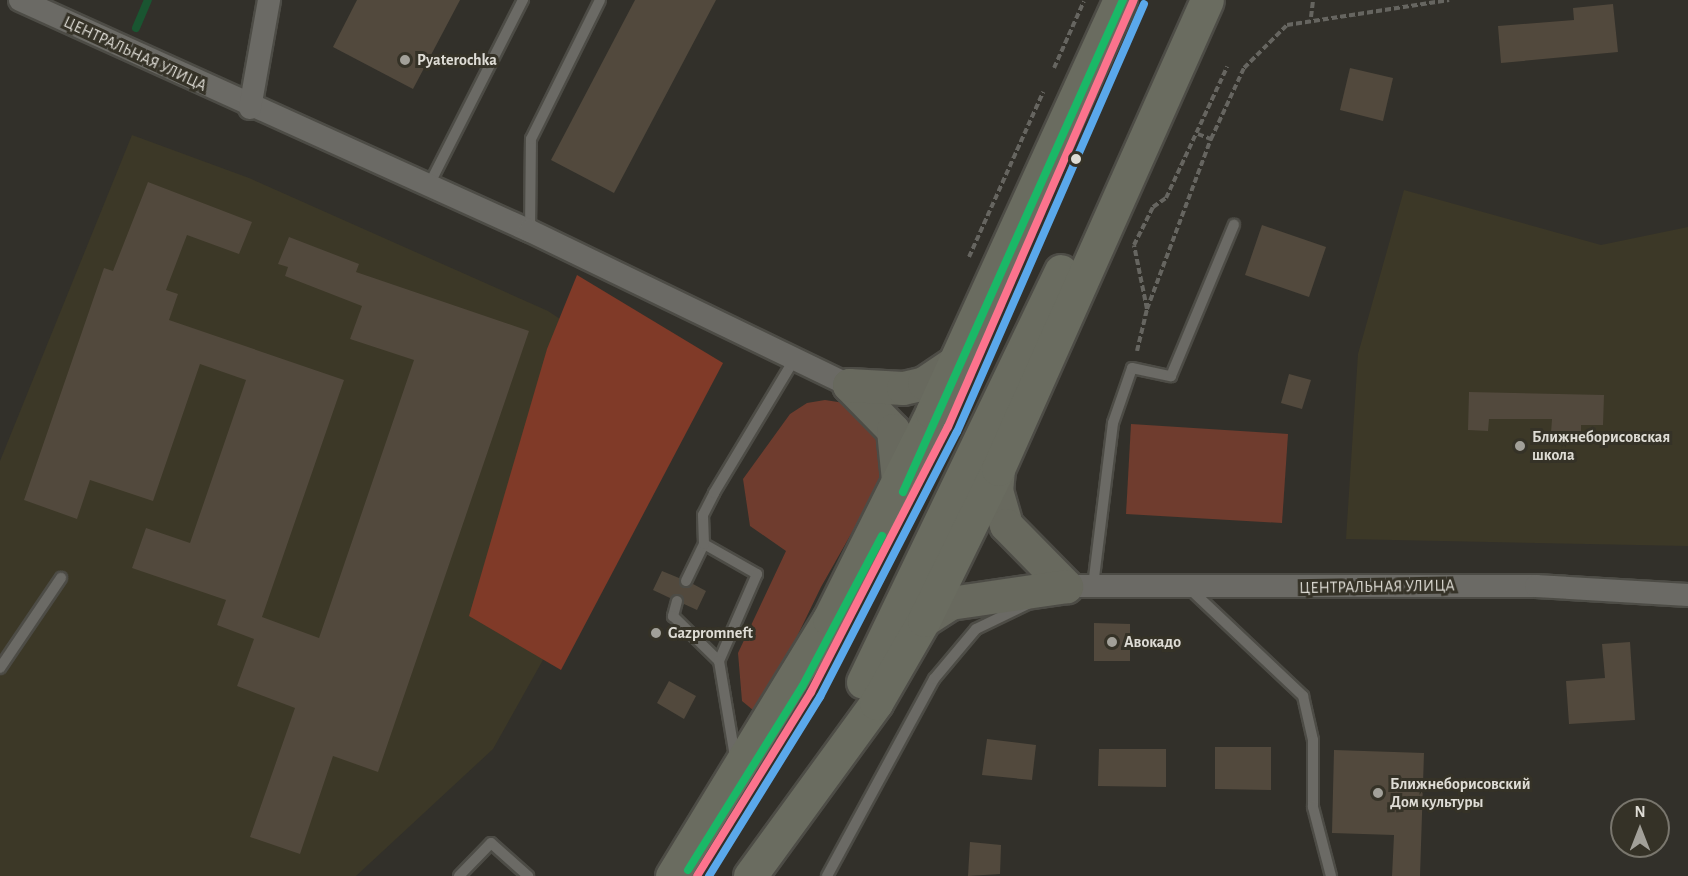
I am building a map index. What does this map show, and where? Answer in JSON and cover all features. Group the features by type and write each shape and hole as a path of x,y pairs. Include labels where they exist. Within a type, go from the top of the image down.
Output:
{"highway":[{"path":"672,876 738,775 829,619 898,480 1120,0"},
{"path":"697,876 811,692 891,541 952,416 1134,0"},
{"path":"801,800 909,597 1185,0"},
{"path":"750,876 801,800 876,703 924,620 998,469 1207,0"}],"main road":[{"path":"849,385 903,388 924,383 951,364"},
{"path":"849,385 893,430 898,480"},
{"path":"998,469 996,490 1006,525 1080,586"},
{"path":"924,620 950,603 1080,586"}],"street":[{"name":"ЦЕНТРАЛЬНАЯ УЛИЦА","path":"20,0 250,108 429,184 849,385"},
{"path":"250,108 269,0"},
{"name":"ЦЕНТРАЛЬНАЯ УЛИЦА","path":"1080,586 1190,590 1536,586 1688,595"}],"lane":[{"path":"429,184 524,0"},
{"path":"530,231 531,139 600,0"},
{"path":"827,876 934,679 976,629 1080,586 1113,423 1132,368 1171,376 1234,225"},
{"path":"686,581 704,544 703,515 794,360"},
{"path":"704,544 757,574 719,661 738,775"},
{"path":"0,668 62,579"},
{"path":"1190,590 1303,696 1313,740 1312,807 1331,876"},
{"path":"677,601 673,616 719,661"},
{"path":"459,876 491,843 528,876"}],"path":[{"path":"1311,17 1313,0"},
{"path":"1132,368 1147,309 1211,140 1244,68 1287,25 1311,17 1449,0"},
{"path":"965,267 1084,1"},
{"path":"1147,309 1134,245 1197,134 1227,68"},
{"path":"1197,134 1211,140"}],"shaded area":[{"path":"132,135 249,178 548,311 687,403 493,749 356,876 0,876 0,461"},
{"name":"Ближнеборисовская школа","path":"1404,190 1601,245 1688,227 1688,546 1346,539 1358,354"},
{"path":"577,275 723,363 561,670 469,616 547,349"},
{"path":"825,400 851,404 874,417 889,467 821,587 759,715 742,701 738,653 786,551 750,526 743,479 790,414 807,403"},
{"path":"1131,424 1288,434 1282,523 1126,514"}],"building":[{"path":"357,0 460,0 413,89 333,47"},
{"path":"635,0 716,0 614,193 551,160"},
{"path":"1613,4 1618,52 1501,63 1498,26 1574,20 1573,8"},
{"path":"1350,68 1393,78 1383,121 1340,110"},
{"path":"148,182 252,222 239,254 187,235 166,290 178,294 169,320 344,380 262,617 319,638 414,360 350,339 362,306 285,276 288,267 278,264 289,237 359,264 356,272 529,331 378,772 333,756 300,854 250,837 295,708 237,686 254,639 217,625 226,600 132,568 146,528 190,543 246,380 200,364 153,501 90,480 77,519 24,500 104,268 113,271"},
{"path":"1262,225 1326,247 1309,297 1245,275"},
{"path":"1289,374 1311,380 1302,409 1281,403"},
{"path":"1469,392 1604,395 1603,425 1581,425 1581,434 1551,433 1552,419 1489,419 1488,431 1468,430"},
{"path":"662,571 679,578 683,588 693,584 706,591 697,610 684,604 679,594 670,598 653,590"},
{"name":"Авокадо","path":"1094,623 1130,624 1130,661 1094,661"},
{"path":"1630,642 1635,720 1569,724 1566,681 1605,678 1602,644"},
{"path":"669,681 696,696 684,719 657,703"},
{"path":"987,739 1036,745 1032,780 982,775"},
{"path":"1215,747 1271,747 1271,790 1215,789"},
{"path":"1099,749 1166,749 1166,787 1098,786"},
{"name":"Ближнеборисовский Дом культуры","path":"1334,750 1424,753 1420,876 1392,876 1394,835 1332,833"},
{"path":"970,842 1001,845 1000,874 968,876"}],"waterway":[{"path":"136,28 148,0"}],"transit line":[{"path":"903,492 1123,0"},
{"path":"697,876 811,692 948,427 1134,0"},
{"path":"709,876 820,697 957,432 1144,4"},
{"path":"688,870 802,687 882,536"}],"place":[{"name":"Pyaterochka","path":"405,60"},
{"name":"Ближнеборисовская школа","path":"1520,446"},
{"name":"Gazpromneft","path":"656,633"},
{"name":"Авокадо","path":"1112,642"},
{"name":"Ближнеборисовский Дом культуры","path":"1378,793"}]}
